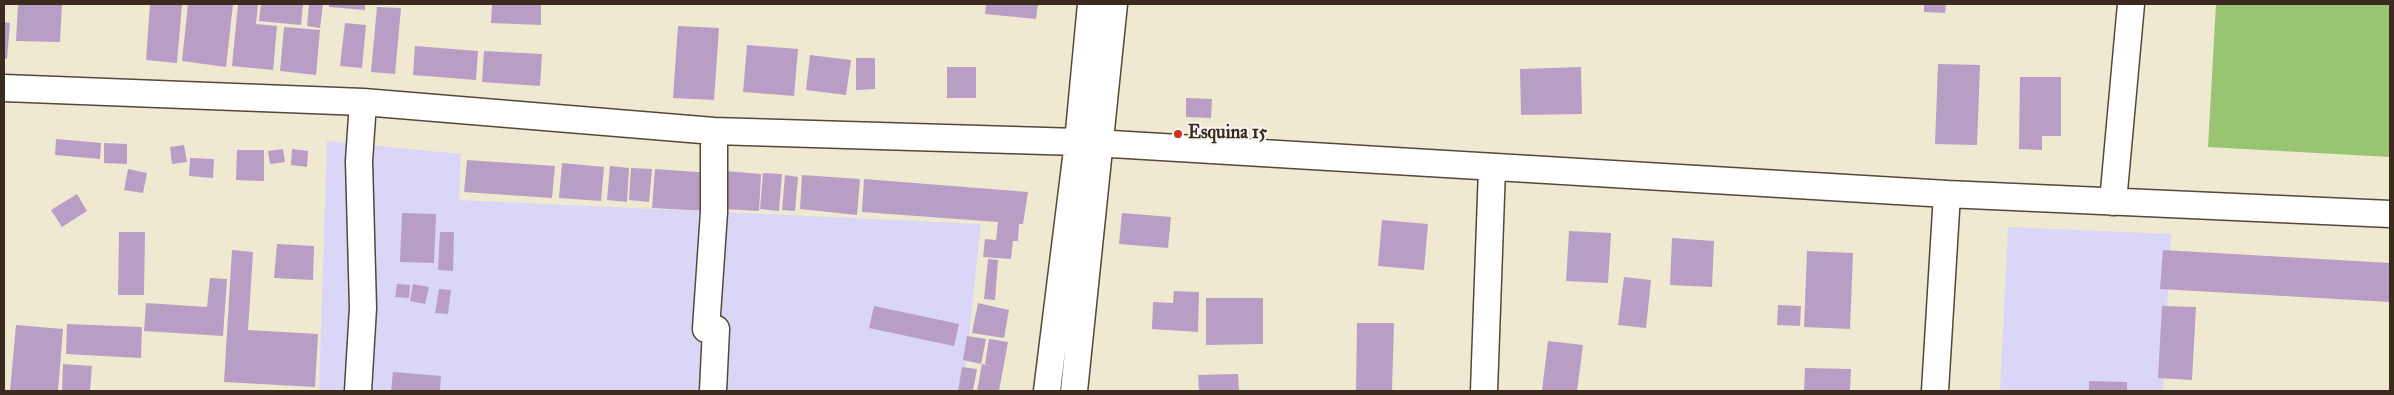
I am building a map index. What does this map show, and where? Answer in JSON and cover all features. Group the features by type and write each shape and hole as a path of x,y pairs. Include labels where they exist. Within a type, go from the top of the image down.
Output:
{"street":[{"path":"1074,391 1090,144 1091,4"},
{"path":"1048,391 1114,4"},
{"path":"2113,202 2131,4"},
{"path":"4,88 362,102 714,131 1090,144 1947,194 2390,214"},
{"path":"358,391 363,308 359,180 362,102"},
{"path":"713,391 716,329 706,329 714,212 714,131"},
{"path":"1484,391 1492,168"},
{"path":"1935,391 1947,194"}],"shaded area":[{"path":"327,141 461,154 459,200 981,224 963,391 319,391"},
{"path":"2008,227 2171,234 2163,391 2000,391"}],"green space":[{"path":"2216,4 2390,4 2390,157 2208,147"}],"building":[{"path":"18,4 62,4 60,42 16,41"},
{"path":"150,4 182,4 177,63 146,60"},
{"path":"188,4 233,4 226,67 182,61"},
{"path":"238,4 258,4 256,24 277,26 273,70 232,66"},
{"path":"261,4 303,4 301,25 259,21"},
{"path":"309,4 323,4 320,28 307,26"},
{"path":"329,4 365,4 365,10 329,7"},
{"path":"492,4 541,4 541,25 491,23"},
{"path":"986,4 1038,4 1036,19 985,14"},
{"path":"1924,4 1946,4 1945,13 1924,12"},
{"path":"377,7 401,8 395,74 371,72"},
{"path":"4,22 10,23 7,59 4,58"},
{"path":"345,23 366,25 362,68 340,66"},
{"path":"678,26 719,28 714,100 673,98"},
{"path":"284,27 320,30 316,75 280,71"},
{"path":"747,45 798,49 794,96 743,92"},
{"path":"415,46 478,51 476,80 413,75"},
{"path":"484,51 542,54 540,86 482,82"},
{"path":"810,55 851,60 846,95 806,90"},
{"path":"856,58 875,58 875,89 856,90"},
{"path":"1938,64 1980,65 1977,145 1935,144"},
{"path":"947,67 976,67 976,98 947,98"},
{"path":"1581,67 1582,114 1521,115 1520,69"},
{"path":"2020,77 2061,77 2061,136 2042,136 2042,150 2019,149"},
{"path":"1186,98 1212,99 1211,118 1186,117"},
{"path":"56,139 101,143 100,159 55,155"},
{"path":"104,143 127,144 127,164 104,163"},
{"path":"184,145 187,162 172,164 170,147"},
{"path":"283,149 285,162 270,164 268,151"},
{"path":"292,149 308,151 307,167 291,165"},
{"path":"237,150 264,150 264,181 236,180"},
{"path":"190,158 214,159 213,178 189,176"},
{"path":"467,160 555,166 552,198 464,192"},
{"path":"562,163 604,167 601,201 559,198"},
{"path":"610,166 629,168 627,202 607,200"},
{"path":"631,168 652,169 649,202 629,200"},
{"path":"128,169 147,173 143,193 124,190"},
{"path":"655,169 711,173 708,211 652,208"},
{"path":"725,171 761,174 759,211 723,209"},
{"path":"763,173 782,174 779,211 760,209"},
{"path":"785,175 798,177 795,211 782,210"},
{"path":"802,175 860,179 857,215 800,209"},
{"path":"864,179 1028,192 1023,224 1019,224 1018,241 1013,241 1011,259 983,257 985,239 996,240 998,222 862,212"},
{"path":"77,194 87,211 62,227 51,210"},
{"path":"402,213 436,214 434,263 400,262"},
{"path":"1122,213 1171,217 1168,248 1119,244"},
{"path":"1382,220 1428,224 1424,270 1378,266"},
{"path":"1569,231 1611,233 1608,283 1566,281"},
{"path":"119,232 145,232 144,295 118,295"},
{"path":"440,232 454,232 453,271 438,270"},
{"path":"1672,238 1714,241 1712,287 1670,285"},
{"path":"277,244 314,246 313,280 274,278"},
{"path":"232,250 253,252 248,330 318,334 315,387 224,382"},
{"path":"2163,250 2390,263 2390,302 2160,289"},
{"path":"1807,251 1853,253 1850,329 1804,327"},
{"path":"988,259 998,260 995,300 984,299"},
{"path":"1624,277 1651,280 1646,328 1618,325"},
{"path":"210,278 227,279 223,336 144,331 146,303 207,307"},
{"path":"397,284 410,285 409,298 395,297"},
{"path":"413,284 429,287 425,304 410,301"},
{"path":"439,289 451,290 448,314 435,313"},
{"path":"1174,291 1199,292 1198,332 1152,329 1153,302 1173,303"},
{"path":"1206,298 1263,298 1263,344 1206,345"},
{"path":"978,303 1009,310 1004,338 972,333"},
{"path":"1778,305 1801,306 1800,326 1777,325"},
{"path":"874,306 959,324 954,346 869,328"},
{"path":"2162,306 2196,307 2192,380 2158,378"},
{"path":"1357,323 1394,323 1392,391 1356,391"},
{"path":"67,324 142,327 141,358 66,354"},
{"path":"16,325 63,329 58,391 10,391"},
{"path":"967,336 986,339 981,364 963,360"},
{"path":"989,339 1008,342 999,391 977,391 982,364 991,366 985,364"},
{"path":"1548,341 1583,345 1577,391 1542,391"},
{"path":"63,364 92,366 90,391 62,391"},
{"path":"962,367 977,369 973,391 958,391"},
{"path":"1805,368 1851,369 1850,391 1804,391"},
{"path":"393,372 441,376 440,391 391,391"},
{"path":"1238,374 1239,391 1199,391 1198,375"},
{"path":"2089,381 2127,382 2127,391 2089,391"}],"place":[{"name":"Esquina 15","path":"1178,134"}]}
